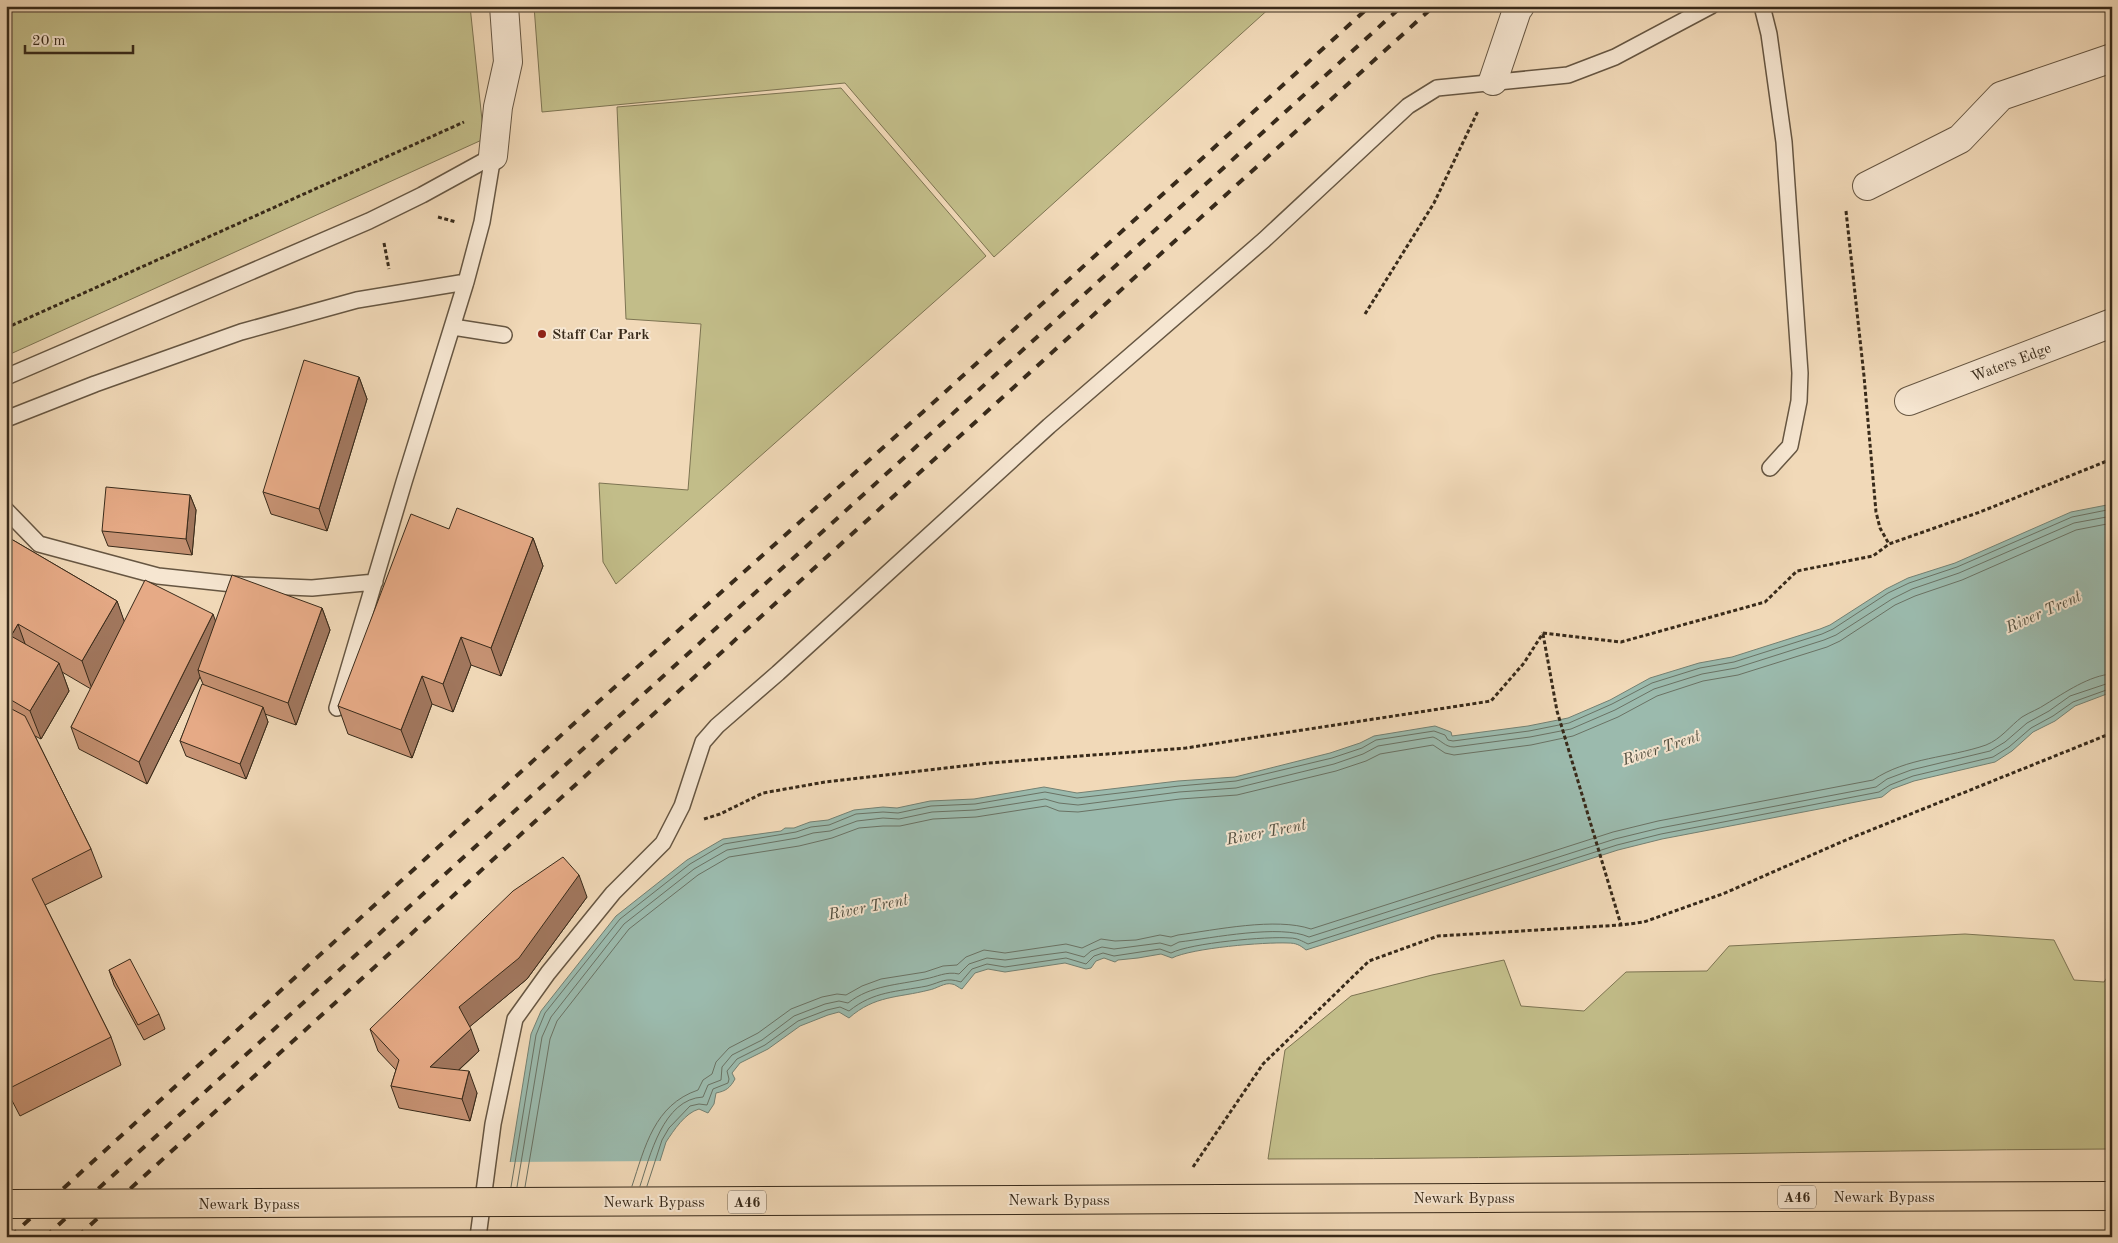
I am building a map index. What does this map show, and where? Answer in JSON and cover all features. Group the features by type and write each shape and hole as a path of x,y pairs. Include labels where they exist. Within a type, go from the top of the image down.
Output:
{"highway":[{"name":"Newark Bypass","path":"9,1204 2112,1196"}],"street":[{"path":"493,156 498,107 508,62 504,6"},
{"path":"1493,82 1520,6"},
{"path":"1867,186 1960,139 2001,96 2112,58"},
{"name":"Waters Edge","path":"1909,401 2112,323"}],"lane":[{"path":"478,1237 493,1124 515,1019 548,973 601,907 662,843 682,806 703,742 717,726 778,673 1049,426 1264,240 1408,106 1437,88 1568,75 1615,57 1711,6"},
{"path":"1762,6 1769,34 1784,142 1800,373 1799,401 1790,446 1770,468"},
{"path":"337,708 466,282 482,222 493,156"},
{"path":"6,377 369,221 422,195 493,156"},
{"path":"6,419 95,384 241,332 357,300 466,282"},
{"path":"453,327 504,335"},
{"path":"6,510 39,544 158,576 242,585 312,588 375,582"}],"path":[{"path":"1365,314 1434,202 1493,82"},
{"path":"6,328 498,107"},
{"path":"1867,186 1846,211 1864,376 1876,512 1880,528 1889,544"},
{"path":"430,214 464,224 467,213 486,198"},
{"path":"383,239 394,294"},
{"path":"1543,632 1621,642 1765,602 1797,571 1873,556 1889,544 1980,512 2112,459"},
{"path":"670,830 720,814 763,793 825,782 989,763 1186,748 1491,700 1524,663 1543,632"},
{"path":"1543,632 1557,711 1603,859 1621,925"},
{"path":"1190,1171 1263,1064 1370,961 1438,936 1644,922 1725,893 1846,840 2112,733"}],"shaded area":[{"path":"6,6 470,6 484,139 6,356"},
{"path":"534,6 1272,6 994,257 845,83 542,112"},
{"path":"841,88 986,256 616,584 603,562 599,483 688,490 701,324 626,319 617,107"},
{"path":"1965,934 2054,940 2074,980 2104,982 2112,970 2112,1149 1268,1159 1285,1050 1351,996 1432,975 1504,960 1521,1006 1584,1011 1626,972 1707,971 1729,946"},
{"path":"2112,1231 2112,1237 1599,1237"}],"water":[{"name":"River Trent","path":"2112,504 2112,692 2075,706 2055,721 2033,732 2012,751 1995,762 1914,781 1892,789 1882,797 1662,839 1618,850 1306,950 1293,943 1277,943 1229,946 1195,951 1172,958 1161,954 1115,962 1104,958 1096,961 1091,968 1086,969 1065,963 1005,972 988,969 975,973 962,989 953,984 946,984 878,1001 868,1005 849,1018 839,1012 828,1015 800,1026 768,1049 740,1063 732,1073 735,1079 727,1089 716,1093 714,1104 708,1113 699,1109 689,1114 680,1122 666,1142 636,1237 498,1237 531,1034 541,1011 616,916 687,860 723,839 781,831 785,828 794,828 810,822 828,820 854,810 883,807 897,808 930,801 974,799 1044,787 1077,793 1178,781 1235,777 1330,753 1374,736 1435,726 1451,732 1452,736 1528,726 1568,718 1610,700 1650,678 1699,663 1732,657 1820,629 1830,625 1886,589 1908,578 1955,563 2071,512"}],"pier":[{"path":"662,1161 638,1237 496,1237 507,1162"}],"building":[{"path":"304,360 359,377 319,509 263,492"},
{"path":"106,487 190,495 186,539 102,531"},
{"path":"457,508 533,538 491,648 461,637 443,684 422,676 401,730 338,706 411,514 449,529"},
{"path":"6,536 117,601 82,661 18,624 11,636 59,663 30,711 6,697"},
{"path":"232,575 322,608 288,703 198,670"},
{"path":"145,580 213,614 139,762 71,727"},
{"path":"202,684 263,707 240,764 180,741"},
{"path":"6,706 25,716 91,849 32,879 111,1037 10,1088 6,1081"},
{"path":"563,857 579,875 519,958 459,1007 471,1029 430,1067 469,1071 462,1099 391,1086 399,1060 370,1029 513,891"},
{"path":"130,959 159,1014 138,1025 109,970"}],"railway":[{"path":"10,1237 568,729 923,412 1370,6"},
{"path":"45,1237 1402,6"},
{"path":"77,1237 1434,6"}],"place":[{"name":"Staff Car Park","path":"542,334"}]}
